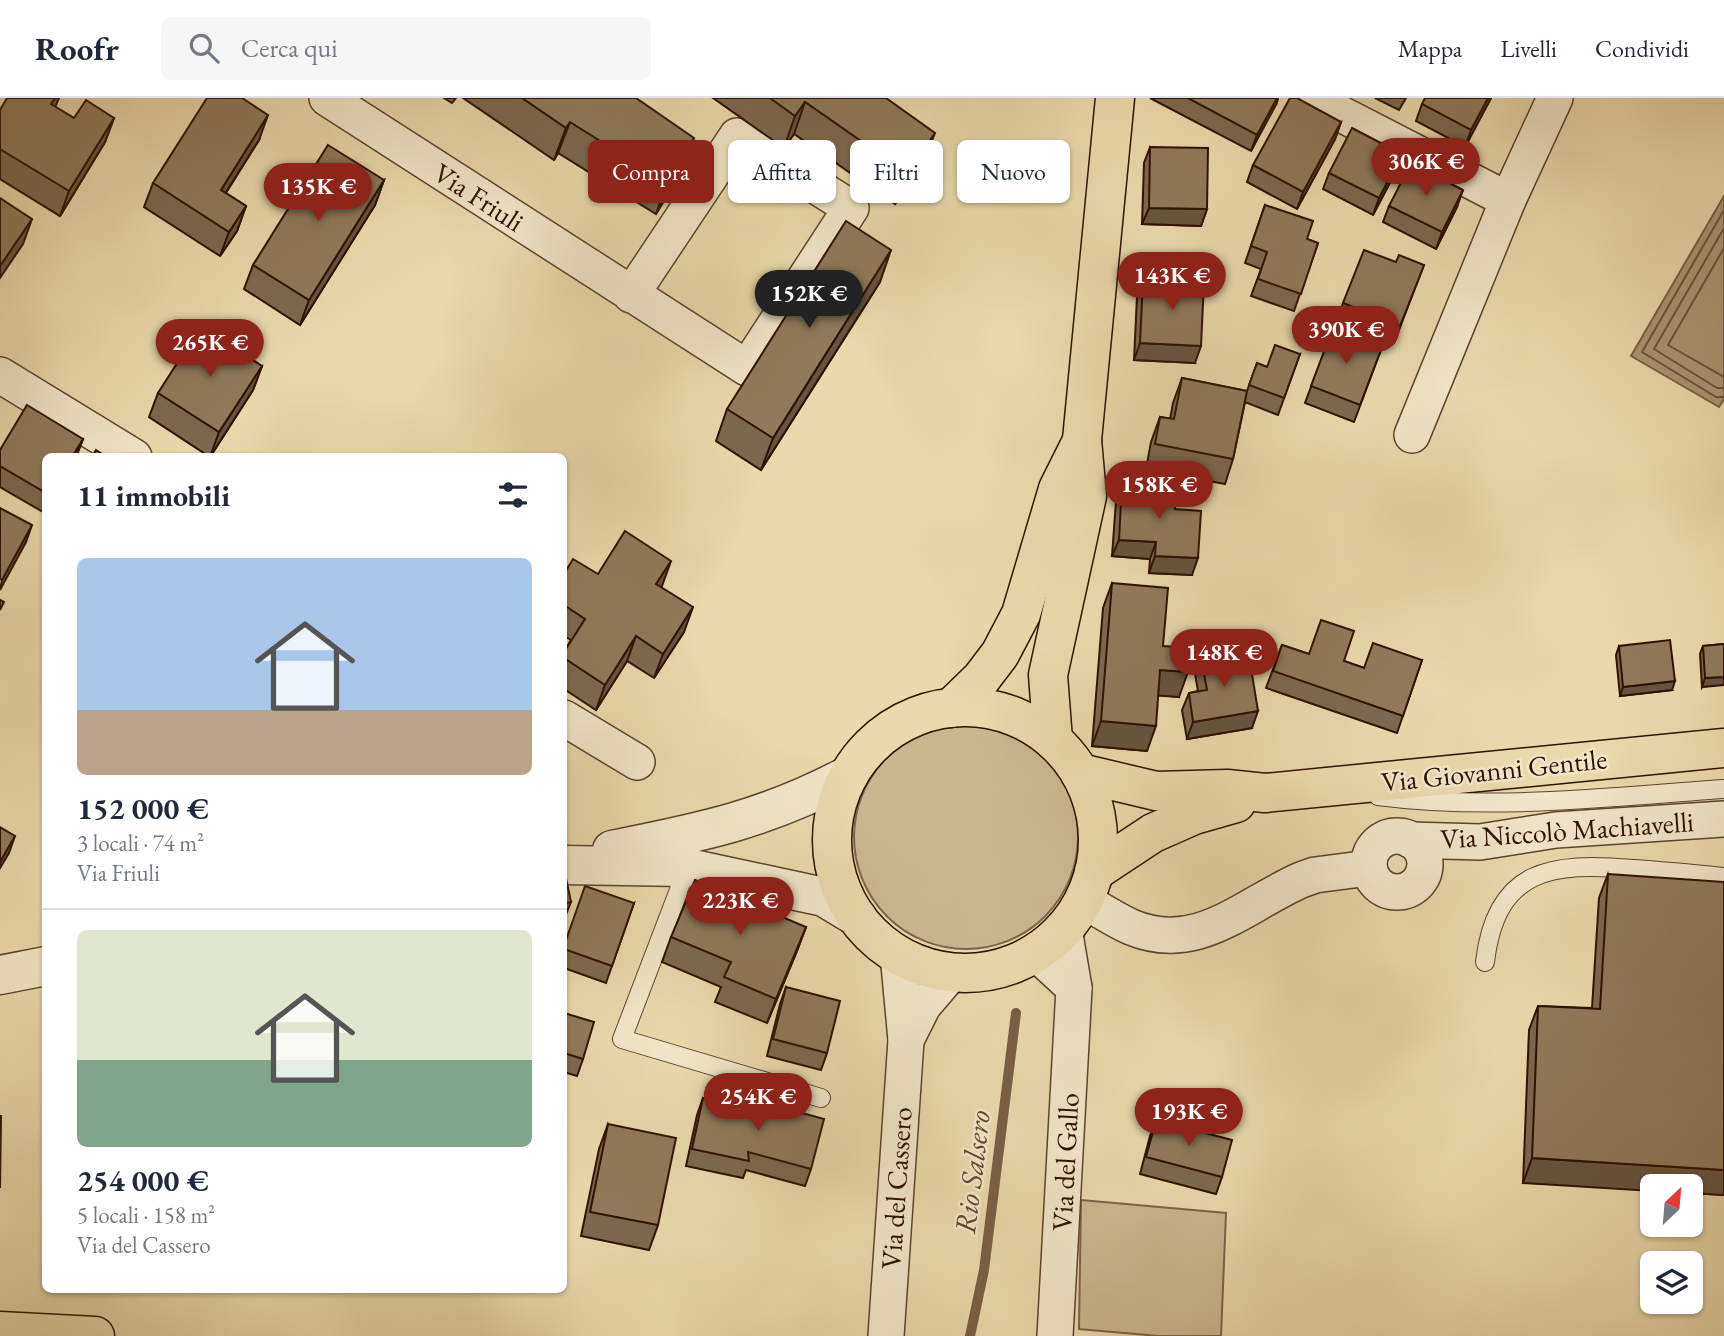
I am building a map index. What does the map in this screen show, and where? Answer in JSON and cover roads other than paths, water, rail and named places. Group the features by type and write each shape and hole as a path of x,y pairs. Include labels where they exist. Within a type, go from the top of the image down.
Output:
{"main road":[{"path":"1053,740 1048,675 1087,496 1083,440 1115,98"},
{"path":"951,708 981,680 1000,654 1021,614 1058,489 1083,440"},
{"path":"1069,913 1098,852 1095,811 1080,773 1053,740 1035,727 1005,714 973,707 926,713 902,723 872,745 849,775 839,798 832,847 836,872 857,918 876,938 898,954 915,963 952,972 996,970 1069,913 1153,833 1194,815 1265,793"},
{"name":"Via Giovanni Gentile","path":"1265,793 1724,748"},
{"path":"1080,773 1156,791 1227,789 1265,793"},
{"path":"0,1331 95,1336"}],"street":[{"name":"Via Friuli","path":"327,98 631,295 747,369 851,208 737,136 631,295"},
{"path":"1310,98 1508,200"},
{"path":"1412,435 1508,200 1555,98"},
{"path":"4,388 126,453"},
{"path":"567,720 637,762"},
{"path":"567,861 719,829 798,802 849,775"},
{"name":"Via Niccolò Machiavelli","path":"1410,839 1423,852 1425,870 1416,886 1400,892 1381,887 1369,867 1372,851 1378,844 1394,836 1480,842 1556,830 1724,819"},
{"path":"1425,870 1480,842"},
{"path":"567,862 684,867 824,897 857,918"},
{"path":"1069,913 1164,936 1191,935 1216,927 1301,880 1315,875 1369,867"},
{"name":"Via del Gallo","path":"1055,1336 1074,988 1069,913"},
{"path":"898,954 906,1040"},
{"path":"0,975 42,967"},
{"path":"906,1040 923,1006 952,972"},
{"name":"Via del Cassero","path":"886,1336 906,1040"}],"lane":[{"path":"1312,788 1417,801 1473,804 1526,804 1724,789"},
{"path":"1485,962 1490,930 1499,908 1519,887 1556,868 1592,865 1724,877"},
{"path":"684,867 679,890 622,1039 821,1098"}],"water":[{"path":"1724,196 1724,399 1719,407 1631,356"}],"waterway":[{"name":"Rio Salsero","path":"970,1336 984,1270 1016,1013"}]}
